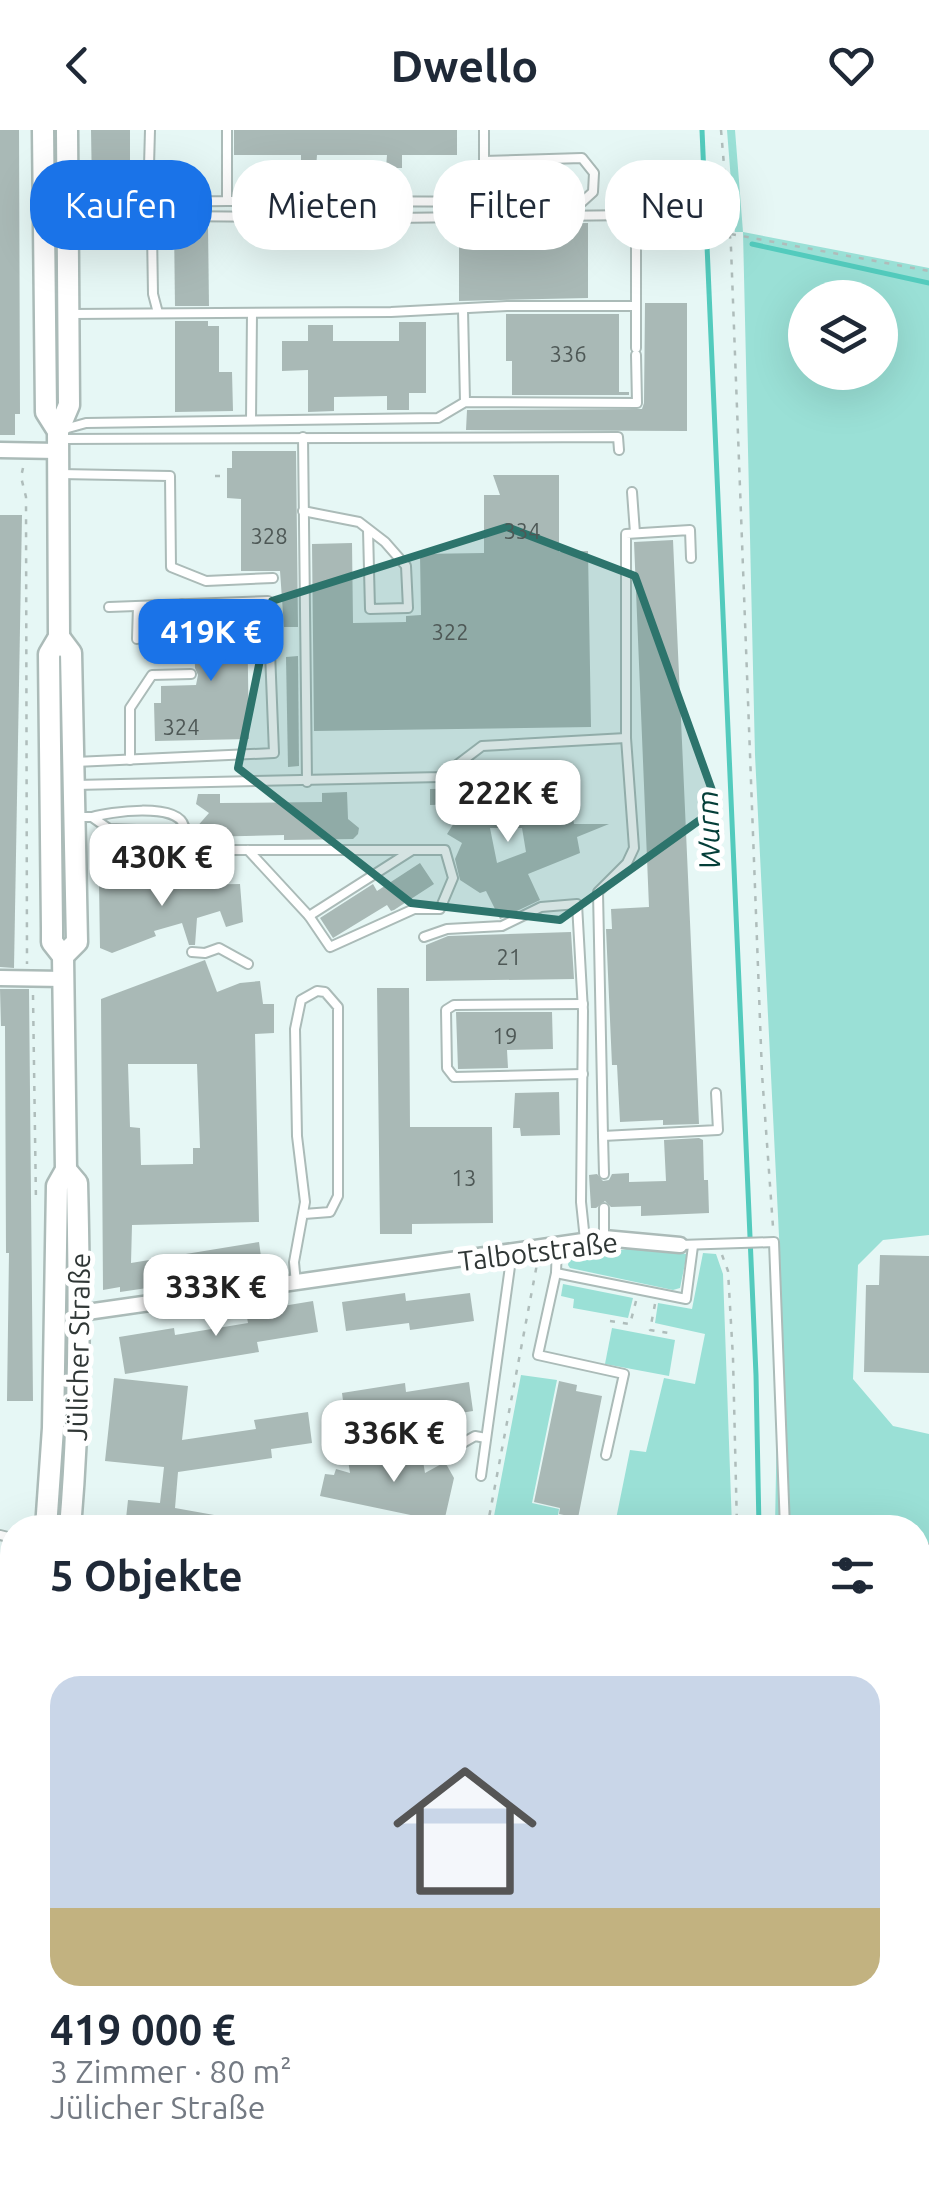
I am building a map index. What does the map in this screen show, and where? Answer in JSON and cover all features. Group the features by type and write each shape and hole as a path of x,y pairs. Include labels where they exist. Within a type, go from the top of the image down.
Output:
{"main road":[{"name":"Jülicher Straße","path":"43,130 46,412 58,440 59,474 59,636 49,654 52,942 64,956 66,1170 57,1186 56,1315 47,1515"},
{"name":"Jülicher Straße","path":"67,130 67,160"},
{"name":"Jülicher Straße","path":"58,440 69,411 68,250"},
{"name":"Jülicher Straße","path":"59,636 71,654 75,786 84,817 77,942 64,956"},
{"name":"Jülicher Straße","path":"66,1170 77,1183 80,1313 79,1430 71,1515"},
{"path":"56,1315 80,1313"}],"street":[{"path":"0,450 58,440"},
{"path":"0,978 64,979"},
{"name":"Talbotstraße","path":"80,1313 585,1240 604,1238 686,1246"}],"lane":[{"path":"149,160 150,130"},
{"path":"227,130 227,201"},
{"path":"484,130 484,160 584,160"},
{"path":"585,162 594,173 593,192 585,199"},
{"path":"212,201 433,202"},
{"path":"58,440 86,423 438,418 464,402 637,403 636,214 408,218 170,216 152,232 153,294 158,313"},
{"path":"69,314 636,306"},
{"path":"464,310 464,402"},
{"path":"250,420 252,313"},
{"path":"304,437 308,782"},
{"path":"58,440 618,437 619,450"},
{"path":"59,474 170,476 171,567 206,581 272,578"},
{"path":"632,492 635,533"},
{"path":"302,510 359,522 368,530 406,566 408,608 370,608 368,530"},
{"path":"604,1174 598,892 627,863 634,848 626,738 626,534 690,530 691,558"},
{"path":"74,762 274,754 268,600 109,608"},
{"path":"182,604 182,653"},
{"path":"137,639 138,606"},
{"path":"130,760 130,708 152,675 191,674"},
{"path":"75,786 442,776 482,746 626,738"},
{"path":"84,817 113,811 162,812 179,818 184,826 184,843"},
{"path":"84,817 110,829 164,831 195,850 248,850 445,850 453,878 440,909 414,909 330,947 310,916 248,850"},
{"path":"310,916 412,850"},
{"path":"424,937 447,929 502,926 540,907 577,904 583,1004 581,1202 585,1240"},
{"path":"192,952 220,948 248,964"},
{"path":"296,1284 294,1262 304,1214 303,1168 297,1136 295,1029 301,1000 316,991 325,992 338,1007 338,1196 330,1212 304,1214"},
{"path":"583,1004 454,1005 446,1010 447,1068 454,1076 583,1074"},
{"path":"603,1136 718,1130 716,1093"},
{"path":"604,1208 604,1238"},
{"path":"771,1242 784,1515"},
{"name":"Talbotstraße","path":"686,1246 771,1242"},
{"path":"557,1245 556,1273 538,1354 624,1374 606,1456"},
{"path":"556,1273 686,1299 686,1246"},
{"path":"480,1476 512,1252"},
{"path":"435,1459 475,1436 486,1438"}],"path":[{"path":"721,130 724,160"},
{"path":"740,236 929,271"},
{"path":"730,250 771,1242"},
{"path":"23,466 27,970"},
{"path":"215,476 226,476"},
{"path":"33,994 36,1214"},
{"path":"721,1244 728,1271 737,1515"},
{"path":"490,1515 540,1248"},
{"path":"610,1321 630,1324 639,1289"},
{"path":"657,1293 650,1330 675,1334"}],"highlighted area":[{"path":"507,527 635,576 718,807 560,920 411,903 238,768 272,601"}],"green space":[{"path":"727,130 735,130 737,160 729,160"},
{"path":"743,232 929,268 929,1235 883,1240 858,1265 853,1379 893,1426 929,1434 929,1515 775,1515 780,1256 755,755"},
{"path":"632,1248 687,1254 680,1288 673,1290 568,1265 569,1260"},
{"path":"703,1253 716,1254 723,1274 732,1515 617,1515 630,1450 646,1452 664,1378 695,1384 705,1334 655,1323 658,1303 692,1309"},
{"path":"563,1284 633,1298 628,1318 573,1308 574,1299 561,1296"},
{"path":"612,1328 675,1340 669,1376 605,1364"},
{"path":"521,1375 557,1380 532,1503 559,1509 558,1515 494,1515"}],"building":[{"path":"0,130 19,130 20,414 15,414 15,435 0,435"},
{"path":"91,130 130,130 130,160 92,160"},
{"path":"234,130 457,130 457,155 402,155 402,160 387,160 387,155 317,155 317,160 301,160 301,155 234,155"},
{"path":"585,223 588,298 459,301 459,250 585,250"},
{"path":"174,250 208,250 209,306 175,306"},
{"path":"645,303 687,303 687,431 466,430 467,410 642,409"},
{"path":"506,314 619,314 619,392 629,395 512,395 512,361 506,361"},
{"path":"175,321 208,321 208,326 219,326 219,372 232,372 233,411 175,412"},
{"path":"399,322 426,322 426,393 409,393 409,410 387,410 387,396 334,397 334,411 308,412 308,370 282,371 282,341 308,341 308,325 333,325 333,341 399,341"},
{"path":"232,451 296,451 298,627 284,627 280,571 241,571 241,499 227,498 227,468 232,468"},
{"path":"493,475 559,475 559,552 588,551 591,727 314,731 312,544 352,543 353,623 406,622 406,616 421,615 420,554 484,553 484,495 500,495"},
{"path":"0,515 22,515 14,968 0,967"},
{"path":"673,540 699,1124 663,1125 663,1120 620,1122 617,1065 612,1065 606,929 612,929 611,909 649,907 634,542"},
{"path":"247,610 249,739 155,741 154,703 161,703 161,686 196,685 194,611"},
{"path":"298,656 299,766 288,767 286,657"},
{"path":"487,788 487,808 571,807 574,824 609,824 577,837 580,853 528,874 540,900 500,919 486,891 480,893 460,880 455,859 462,843 447,834 466,804 430,805 430,789","holes":["490,828 522,828 526,852 497,863"]},
{"path":"347,792 348,819 359,828 353,839 284,840 284,835 201,837 195,829 209,813 196,804 198,794 220,794 220,803 322,802 322,793"},
{"path":"420,863 434,884 394,910 387,905 333,938 320,918 373,884 377,891"},
{"path":"157,869 180,869 180,885 240,884 243,922 226,927 220,911 197,918 195,945 189,945 182,923 154,931 156,936 112,953 100,948 99,883 157,885"},
{"path":"571,932 574,979 426,981 426,945 448,936"},
{"path":"205,960 217,992 240,983 260,981 263,1004 274,1004 274,1033 255,1034 259,1222 132,1225 131,1263 259,1242 263,1271 120,1292 120,1287 103,1290 101,999","holes":["128,1064 197,1064 200,1148 193,1148 193,1164 141,1165 140,1128 130,1127"]},
{"path":"377,988 409,988 410,1127 492,1127 493,1223 412,1224 412,1234 380,1234"},
{"path":"0,989 29,989 33,1401 7,1401 9,1253 5,1026 1,1026"},
{"path":"456,1012 552,1012 553,1049 507,1050 508,1068 458,1069"},
{"path":"559,1092 560,1135 521,1136 520,1128 513,1128 515,1093"},
{"path":"664,1140 703,1140 709,1213 641,1216 641,1206 611,1207 605,1201 591,1208 589,1175 597,1174 603,1181 612,1174 629,1173 629,1182 666,1181"},
{"path":"880,1255 929,1256 929,1373 864,1372 866,1285 879,1285"},
{"path":"405,1293 406,1301 470,1293 474,1321 410,1330 409,1323 346,1331 342,1302"},
{"path":"313,1301 318,1332 257,1342 259,1352 125,1374 119,1337 174,1328 175,1335 248,1323 246,1312"},
{"path":"114,1378 188,1386 182,1440 256,1429 254,1420 308,1412 312,1443 271,1449 272,1458 178,1472 175,1508 214,1515 126,1515 128,1500 160,1503 164,1467 105,1461"},
{"path":"559,1381 577,1385 576,1391 602,1396 579,1515 559,1514 560,1508 534,1502"},
{"path":"469,1382 473,1411 411,1421 410,1413 346,1423 342,1393 405,1383 406,1392"},
{"path":"421,1449 425,1473 445,1462 454,1478 446,1515 411,1515 320,1496 325,1474 334,1475 336,1469 350,1473 348,1460"}],"waterway":[{"name":"Wurm","path":"702,130 759,1515"},
{"path":"752,244 929,283"}]}
